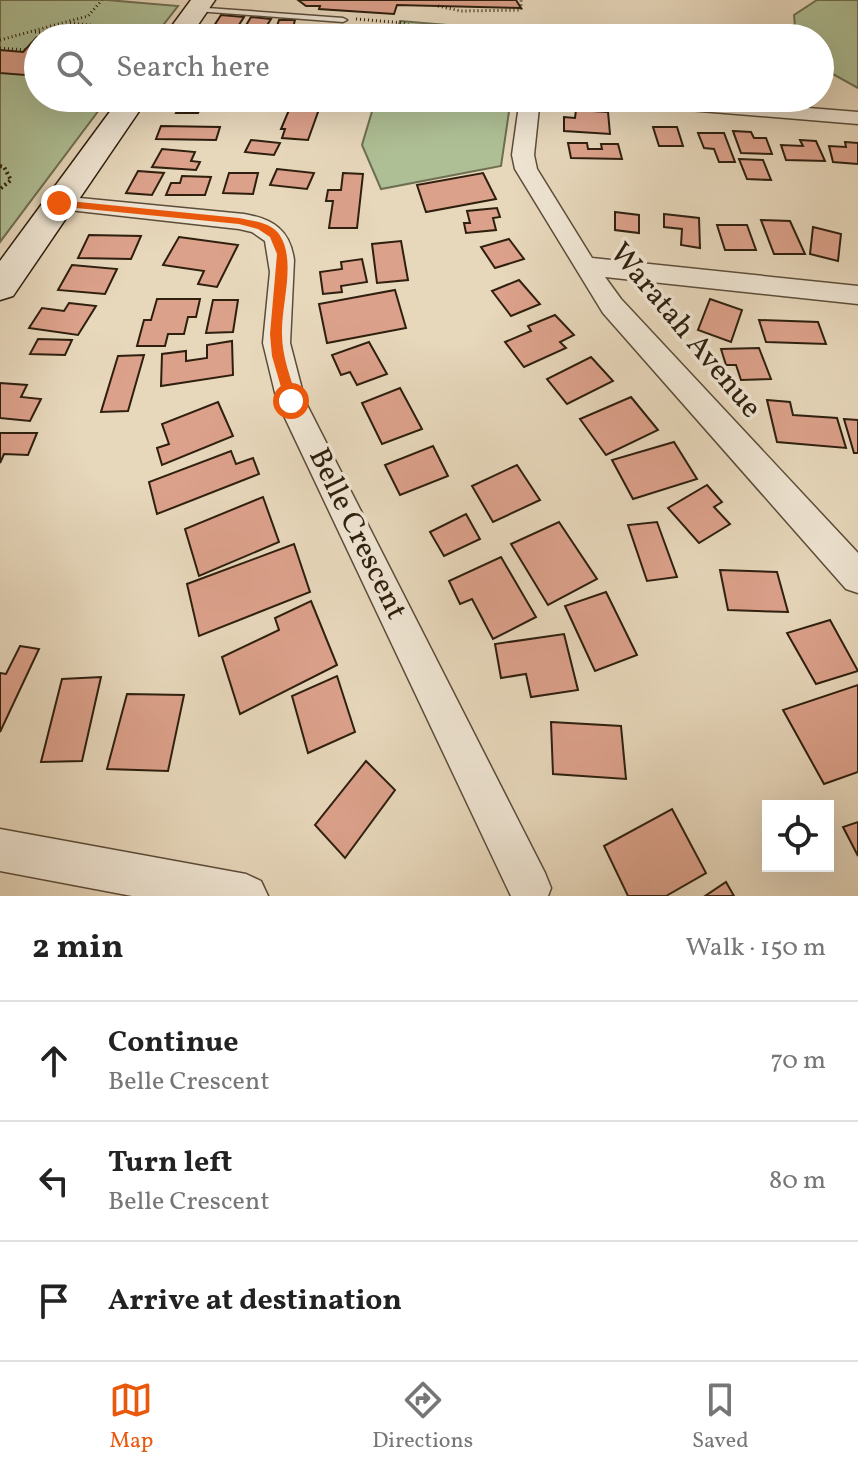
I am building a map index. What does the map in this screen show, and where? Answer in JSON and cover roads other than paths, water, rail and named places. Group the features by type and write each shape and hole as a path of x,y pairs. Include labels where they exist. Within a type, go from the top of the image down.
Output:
{"street":[{"path":"178,24 199,4"},
{"path":"0,287 124,112"},
{"name":"Waratah Avenue","path":"528,112 523,155 526,169 584,266 637,334 858,577"},
{"path":"785,112 858,118"},
{"name":"Belle Crescent","path":"59,203 239,221 261,226 274,235 282,254 276,334 278,356 291,401 528,893"},
{"path":"584,266 858,295"},
{"path":"0,850 246,896"}],"lane":[{"path":"199,4 343,20"}]}
